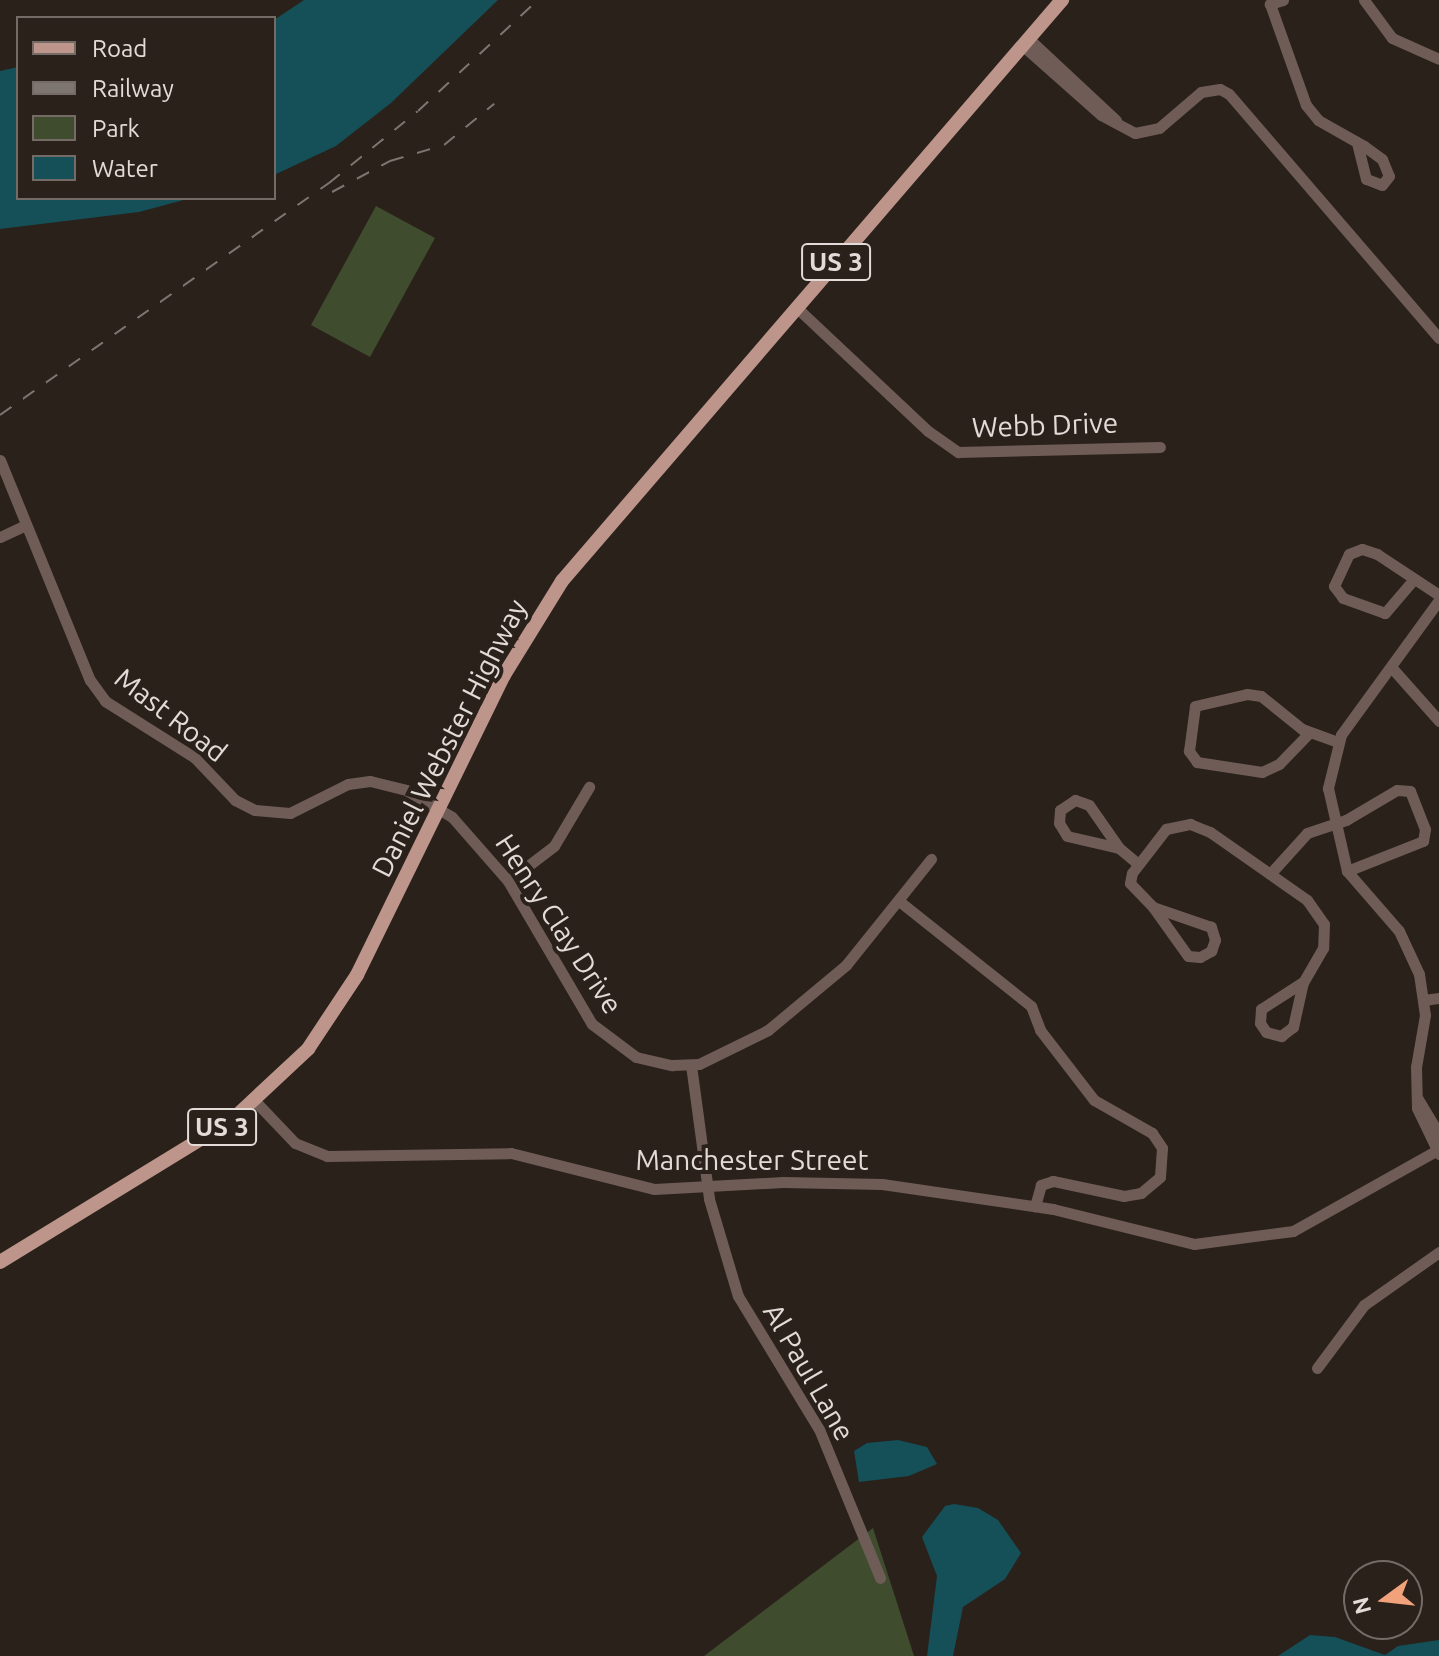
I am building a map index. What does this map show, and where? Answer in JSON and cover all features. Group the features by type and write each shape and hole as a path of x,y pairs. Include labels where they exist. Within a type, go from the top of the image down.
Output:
{"main road":[{"name":"Daniel Webster Highway","path":"0,1262 201,1141 255,1101 293,1066 337,1010 510,664 562,581 1062,0"}],"street":[{"path":"1283,0 1270,4 1306,105 1318,120 1357,142"},
{"path":"1364,0 1392,38 1439,59"},
{"path":"1026,42 1101,115 1135,133 1152,131 1201,92 1220,89 1229,94 1439,338"},
{"name":"Webb Drive","path":"796,307 928,431 958,452 1160,447"},
{"name":"Mast Road","path":"0,460 24,526 90,680 105,701 195,758 235,800 267,813 290,813 348,784 370,781 406,790 438,809"},
{"path":"0,537 24,526"},
{"path":"1414,579 1385,613 1343,598 1334,586 1349,554 1362,549 1414,579 1439,597 1392,668 1337,742 1328,781 1333,824 1347,871 1404,940 1424,1000 1415,1075 1419,1117 1438,1151"},
{"path":"1392,668 1439,721"},
{"path":"1309,733 1279,764 1262,772 1197,762 1189,751 1195,706 1247,694 1266,699 1309,733 1337,742"},
{"path":"508,881 554,846 589,787"},
{"path":"1270,874 1296,840 1403,789 1413,795 1425,829 1419,844 1347,871"},
{"path":"1119,848 1067,836 1059,823 1060,810 1075,800 1089,805 1119,848 1138,864"},
{"name":"Henry Clay Drive","path":"438,809 472,834 508,881 582,1009 605,1037 636,1057 691,1065 750,1042 809,1001 899,901 931,859"},
{"path":"1153,907 1206,923 1214,933 1211,951 1200,957 1188,956 1153,907 1130,883 1138,864 1166,829 1190,824 1270,874 1311,904 1324,924 1321,953 1303,982 1291,1030 1281,1036 1266,1032 1259,1019 1264,1005 1303,982"},
{"path":"899,901 1031,1006 1040,1030 1094,1100 1152,1133 1162,1148 1160,1177 1141,1193 1124,1196 1053,1181 1041,1185 1035,1206"},
{"path":"1424,1000 1439,998"},
{"path":"691,1065 707,1187"},
{"path":"1418,1099 1439,1134"},
{"name":"Manchester Street","path":"255,1101 295,1143 327,1156 511,1153 638,1187 855,1183 1035,1206 1167,1240 1231,1242 1293,1231 1438,1151"},
{"name":"Al Paul Lane","path":"707,1187 738,1296 819,1429 880,1578"},
{"path":"1317,1368 1364,1305 1439,1252"}],"green space":[{"path":"376,206 435,238 370,357 311,325"},
{"path":"873,1528 914,1656 704,1656"}],"water":[{"path":"304,0 498,0 391,103 336,146 276,174 276,19"},
{"path":"16,67 16,200 184,200 139,212 0,229 0,71"},
{"path":"898,1440 927,1447 937,1464 909,1476 859,1482 854,1451 867,1443"},
{"path":"954,1504 978,1508 998,1520 1021,1553 1005,1579 963,1607 953,1656 927,1656 937,1576 922,1537 945,1506"},
{"path":"1310,1635 1335,1637 1385,1655 1398,1646 1439,1640 1439,1656 1278,1656"}],"railway":[{"path":"0,415 329,183 418,111 538,0"},
{"path":"332,192 390,161 444,145 494,104"}]}
